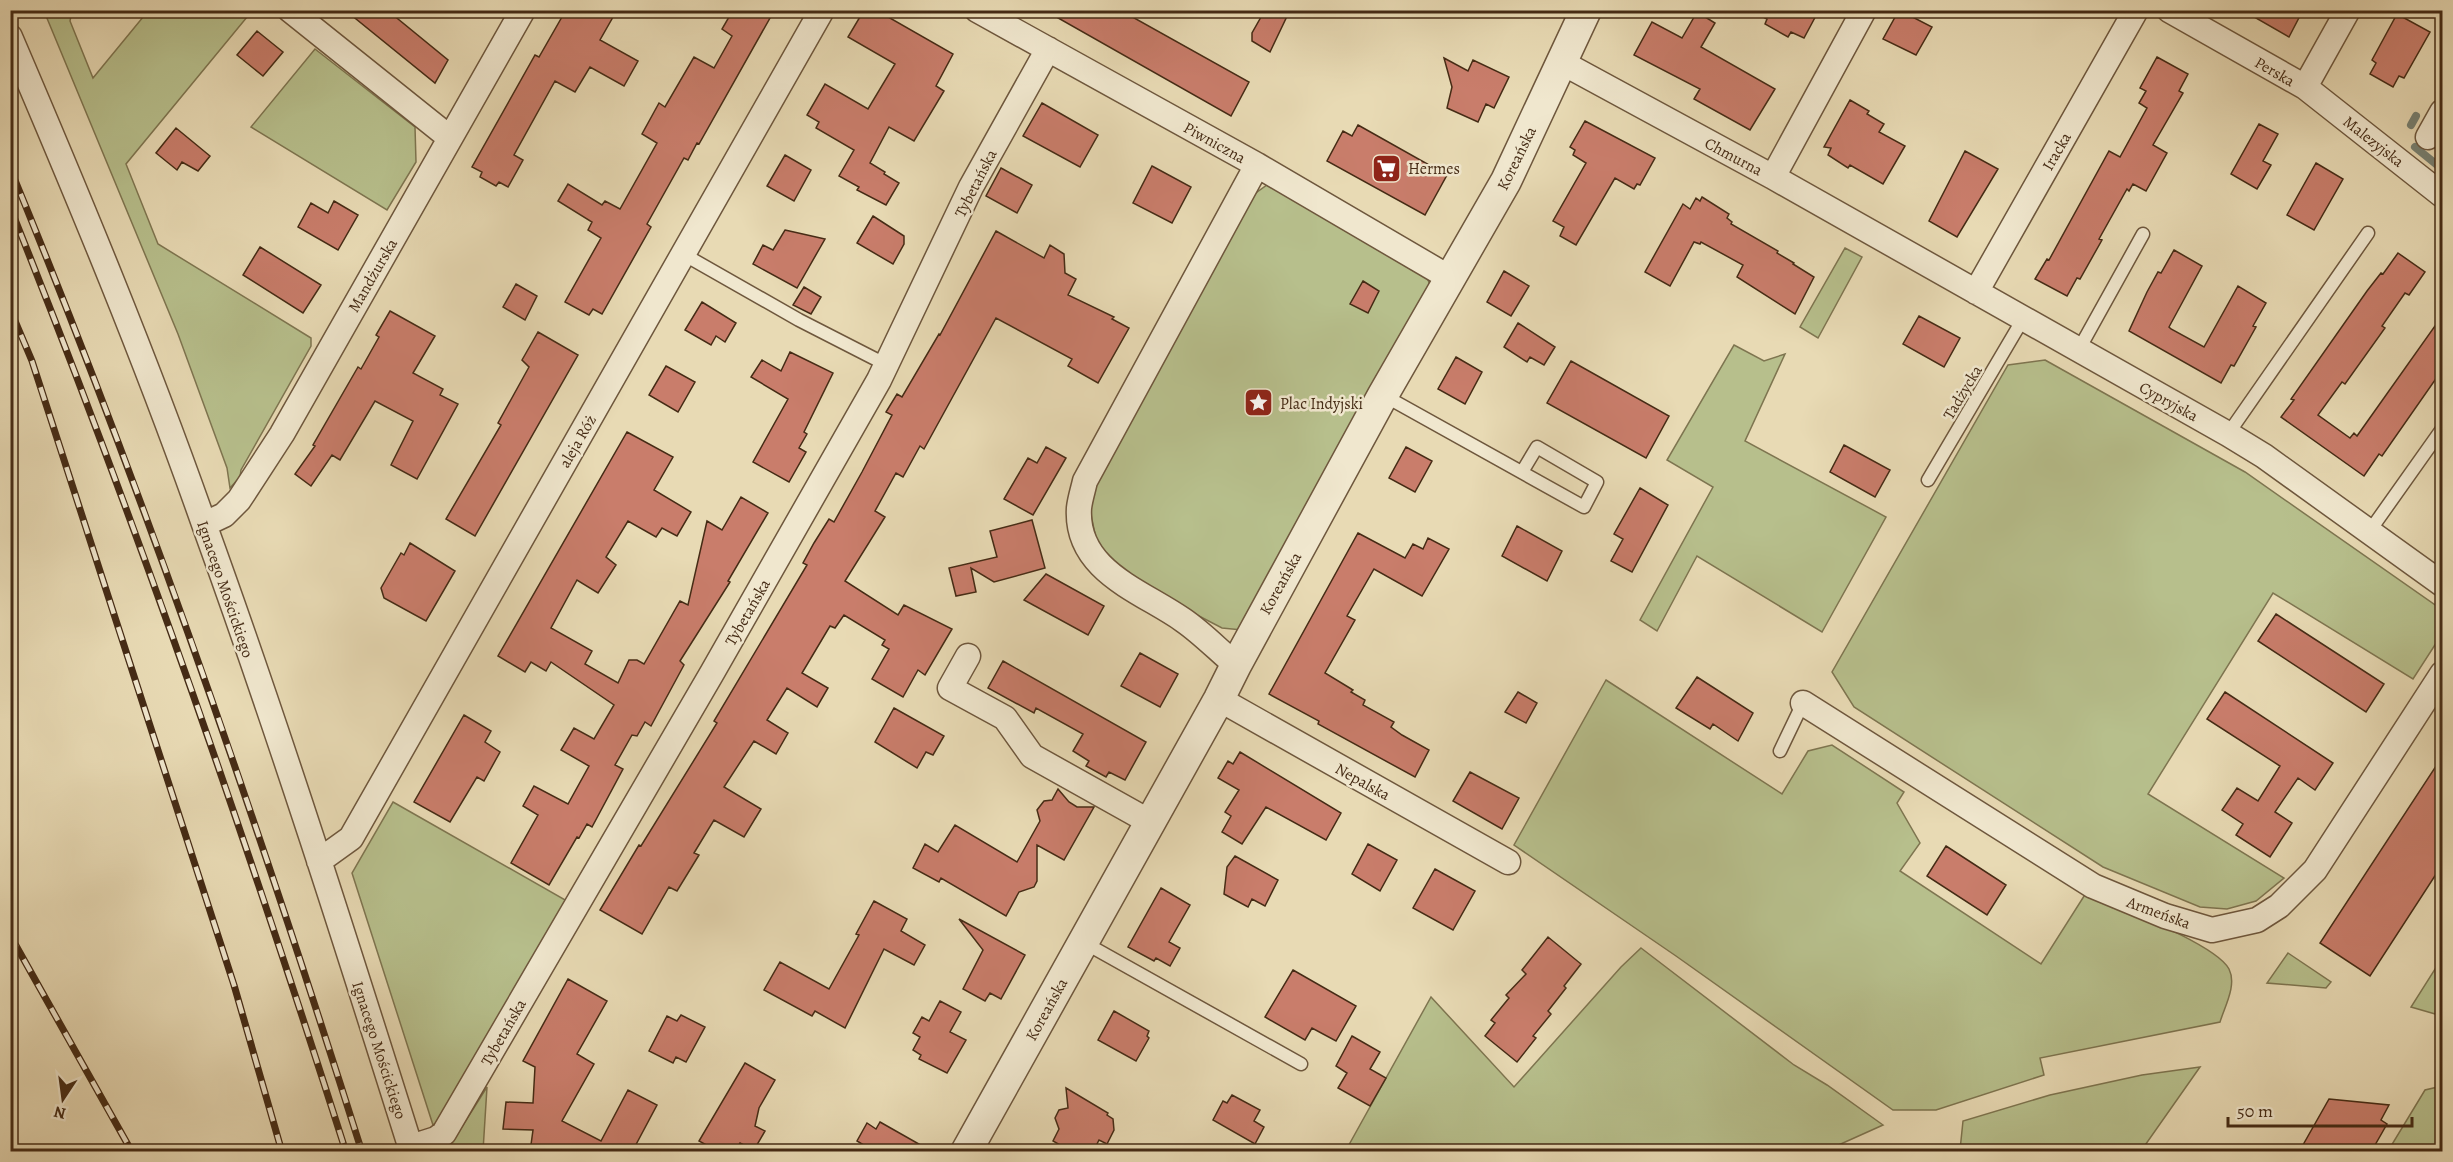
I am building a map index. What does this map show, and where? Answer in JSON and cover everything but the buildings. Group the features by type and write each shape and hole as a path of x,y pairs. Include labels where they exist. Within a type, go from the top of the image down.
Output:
{"street":[{"path":"290,10 450,138"},
{"name":"Mandżurska","path":"205,525 224,515 239,500 282,434 523,10"},
{"name":"aleja Róż","path":"319,861 351,838 822,10"},
{"name":"Piwniczna","path":"977,10 1257,165 1450,278"},
{"name":"Koreańska","path":"966,1152 1219,699 1383,395 1506,182 1586,10"},
{"name":"Chmurna","path":"1561,62 1773,177 1864,10"},
{"name":"Iracka","path":"1976,292 2136,10"},
{"name":"Perska","path":"2169,10 2305,87 2348,10"},
{"name":"Ignacego Mościckiego","path":"10,37 77,194 205,525 319,861 412,1149"},
{"name":"Tybetańska","path":"412,1149 436,1139 444,1132 712,673 886,365 971,187 1048,49"},
{"name":"Malezyjska","path":"2305,87 2442,195"},
{"path":"2428,137 2442,112"},
{"path":"1236,665 1183,620 1121,583 1098,563 1087,545 1079,508 1085,481 1257,165"},
{"name":"Cypryjska","path":"1773,177 2228,434 2264,456 2442,584"},
{"path":"968,656 950,688 1005,718 1032,756 1150,822"},
{"name":"Armeńska","path":"1803,703 2093,886 2165,916 2212,930 2257,920 2279,906 2315,870 2442,674"},
{"name":"Nepalska","path":"1219,699 1508,862"}],"lane":[{"path":"2228,434 2368,233"},
{"path":"2078,351 2143,234"},
{"path":"683,254 799,320 886,365"},
{"name":"Tadżycka","path":"1928,480 2023,320"},
{"path":"1383,395 1584,507 1597,482 1537,447 1522,472"},
{"path":"2369,532 2442,429"},
{"path":"1780,751 1803,703"},
{"path":"1083,942 1301,1064"}],"green space":[{"path":"44,11 72,11 70,21 93,78 148,11 252,11 126,164 158,244 311,338 311,346 241,470 240,477 230,488 227,468 178,334"},
{"path":"315,49 415,127 416,162 387,210 251,127"},
{"name":"Plac Indyjski","path":"1267,185 1426,275 1432,290 1242,630 1222,628 1174,603 1110,564 1096,539 1089,505 1098,477 1253,195"},
{"path":"1845,248 1862,257 1818,338 1800,327"},
{"path":"1734,345 1764,361 1785,354 1745,441 1886,517 1822,632 1697,556 1657,631 1640,620 1713,487 1667,460"},
{"path":"2045,360 2245,472 2438,607 2442,634 2413,679 2273,593 2148,794 2284,878 2256,901 2227,909 2200,907 2103,867 1854,707 1832,672 2008,365"},
{"path":"1606,680 1782,794 1808,751 1832,745 1904,792 1897,803 1920,843 1900,871 2041,964 2086,893 2186,937 2220,959 2229,969 2231,989 2220,1022 2040,1058 2044,1075 1936,1110 1893,1110 1676,956 1514,845"},
{"path":"393,802 567,901 438,1122 433,1125 352,873"},
{"path":"1641,948 1794,1065 1827,1085 1883,1125 1823,1152 1345,1152 1431,997 1514,1087 1621,967"},
{"path":"2288,953 2331,982 2326,988 2267,983"},
{"path":"2442,958 2442,1016 2411,1007"},
{"path":"2200,1067 2141,1151 1960,1150 1963,1121 2050,1095 2142,1075"},
{"path":"2442,1086 2442,1148 2440,1151 2388,1151 2425,1090"},
{"path":"487,1087 483,1151 446,1151 444,1146 451,1144"}],"waterway":[{"path":"2411,125 2416,116"},
{"path":"2415,147 2442,169"}],"railway":[{"path":"10,168 152,533 240,780 362,1152"},
{"path":"10,207 101,441 187,676 346,1152"},
{"path":"10,309 32,361 234,985 282,1152"},
{"path":"10,935 132,1152"}],"place":[{"name":"Hermes","path":"1387,168"},
{"name":"Plac Indyjski","path":"1259,403"}]}
